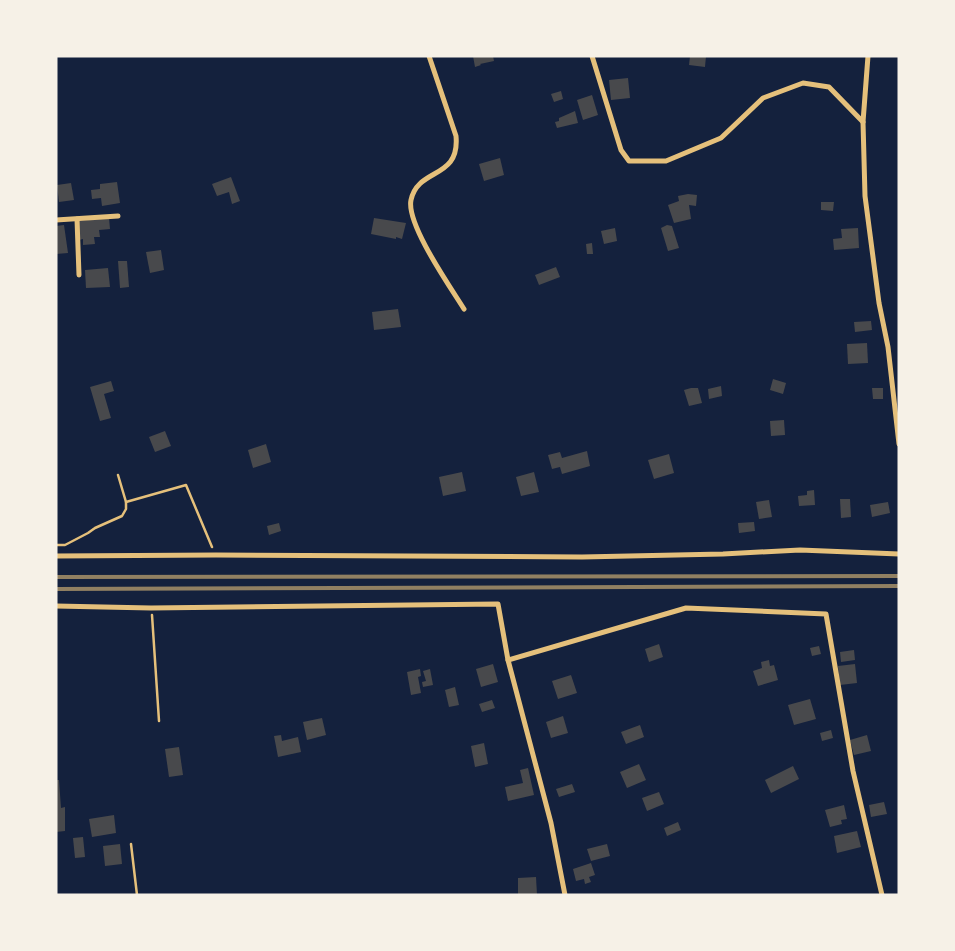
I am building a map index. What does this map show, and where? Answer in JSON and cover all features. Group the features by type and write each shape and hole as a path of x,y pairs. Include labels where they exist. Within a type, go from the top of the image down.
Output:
{"street":[{"path":"429,56 456,136 457,148 453,160 414,190 410,202 412,215 431,259 464,309"},
{"path":"592,56 621,150 629,161 666,161 722,138 763,98 802,83 828,87 863,122"},
{"path":"868,56 863,122 865,196 879,303 888,348 899,444"},
{"path":"56,220 118,216"},
{"path":"77,219 80,275"},
{"path":"56,556 582,557 723,554 800,550 899,554"},
{"path":"56,606 151,608 498,604 508,660 551,823 565,895"},
{"path":"508,660 686,608 826,614 853,771 882,895"}],"path":[{"path":"56,545 65,545 95,528 122,516 126,509 126,502 118,475"},
{"path":"126,502 186,485 216,555"},
{"path":"151,608 159,720"},
{"path":"131,844 137,895"}],"building":[{"path":"473,56 493,56 494,61 475,67"},
{"path":"690,56 706,56 705,67 689,65"},
{"path":"628,78 630,98 611,100 609,80"},
{"path":"561,91 563,99 554,102 551,94"},
{"path":"592,95 598,115 583,120 577,100"},
{"path":"575,111 578,123 557,128 555,122 559,121 559,118"},
{"path":"500,158 504,175 484,181 479,164"},
{"path":"231,177 240,201 232,204 229,192 217,196 212,184"},
{"path":"117,182 120,203 102,206 101,198 92,199 91,190 100,189 100,184"},
{"path":"71,183 74,200 59,202 57,185"},
{"path":"697,195 696,206 689,205 691,219 674,223 668,205 679,201 678,196"},
{"path":"821,202 834,202 833,211 821,210"},
{"path":"109,218 110,229 99,230 100,237 94,237 95,244 83,245 83,239 79,240 78,221"},
{"path":"374,218 406,223 402,239 371,234"},
{"path":"64,225 68,253 56,254 56,226"},
{"path":"667,225 672,226 679,248 668,251 661,228"},
{"path":"615,228 617,241 604,244 601,231"},
{"path":"858,228 859,248 834,250 833,239 842,238 841,229"},
{"path":"592,243 593,254 587,254 586,244"},
{"path":"161,250 164,270 150,273 146,252"},
{"path":"118,261 127,261 129,287 120,288"},
{"path":"556,267 560,277 539,285 535,275"},
{"path":"108,268 110,287 86,288 85,270"},
{"path":"398,309 401,327 374,330 372,312"},
{"path":"871,321 872,330 855,332 854,322"},
{"path":"867,343 868,363 848,364 847,344"},
{"path":"773,379 786,383 783,394 770,390"},
{"path":"111,381 114,391 104,394 111,418 100,421 90,387"},
{"path":"721,386 722,396 709,399 708,389"},
{"path":"698,388 702,403 689,406 684,390"},
{"path":"872,388 883,388 883,399 873,399"},
{"path":"784,420 785,435 771,436 770,421"},
{"path":"165,431 171,446 155,452 149,437"},
{"path":"266,444 271,462 253,468 248,450"},
{"path":"587,451 590,466 562,474 560,467 552,469 548,455 560,452 562,458"},
{"path":"669,454 674,473 654,479 648,460"},
{"path":"462,472 466,491 443,496 439,477"},
{"path":"534,472 539,492 521,496 516,477"},
{"path":"814,490 815,505 799,506 798,496 807,495 807,491"},
{"path":"840,499 850,499 851,517 841,518"},
{"path":"769,500 772,517 759,519 756,502"},
{"path":"888,502 890,513 872,517 870,505"},
{"path":"754,522 755,531 739,533 738,523"},
{"path":"279,523 281,531 269,535 267,526"},
{"path":"659,644 663,657 649,662 645,649"},
{"path":"819,646 821,654 812,656 810,648"},
{"path":"854,650 855,660 841,662 840,652"},
{"path":"769,660 770,666 774,665 778,680 758,686 753,671 762,668 761,662"},
{"path":"493,664 498,682 481,687 476,669"},
{"path":"855,664 857,683 840,685 838,666"},
{"path":"420,669 421,676 418,677 421,693 411,695 407,672"},
{"path":"430,669 433,685 423,687 422,682 426,681 423,671"},
{"path":"571,675 577,693 558,699 552,681"},
{"path":"455,687 459,705 449,707 445,690"},
{"path":"810,699 816,719 794,725 788,705"},
{"path":"492,700 495,708 482,712 479,704"},
{"path":"563,716 568,733 551,738 546,722"},
{"path":"322,718 326,735 307,740 303,722"},
{"path":"640,725 644,737 626,744 621,732"},
{"path":"831,730 833,738 822,741 820,733"},
{"path":"281,735 282,741 298,737 301,752 278,757 274,736"},
{"path":"867,735 871,751 854,755 850,740"},
{"path":"484,743 488,764 475,767 471,746"},
{"path":"179,747 183,775 169,777 165,749"},
{"path":"639,764 646,780 627,788 620,772"},
{"path":"793,766 799,779 771,793 765,780"},
{"path":"528,768 534,795 508,801 505,787 523,783 520,770"},
{"path":"56,780 59,780 61,808 65,807 65,831 56,832"},
{"path":"572,784 575,792 559,797 556,789"},
{"path":"659,792 664,804 647,811 642,798"},
{"path":"884,802 887,814 871,817 869,805"},
{"path":"844,805 847,819 841,820 842,824 830,827 825,810"},
{"path":"114,815 116,833 92,837 89,819"},
{"path":"678,822 681,830 667,836 664,828"},
{"path":"857,831 861,847 837,853 834,836"},
{"path":"83,837 85,857 75,858 73,838"},
{"path":"120,844 122,864 105,866 103,846"},
{"path":"607,844 610,856 591,861 587,849"},
{"path":"591,863 595,875 589,877 591,882 585,884 584,879 576,881 573,869"},
{"path":"536,877 537,895 518,895 518,878"}],"railway":[{"path":"56,577 899,576"},
{"path":"56,589 899,586"}]}
